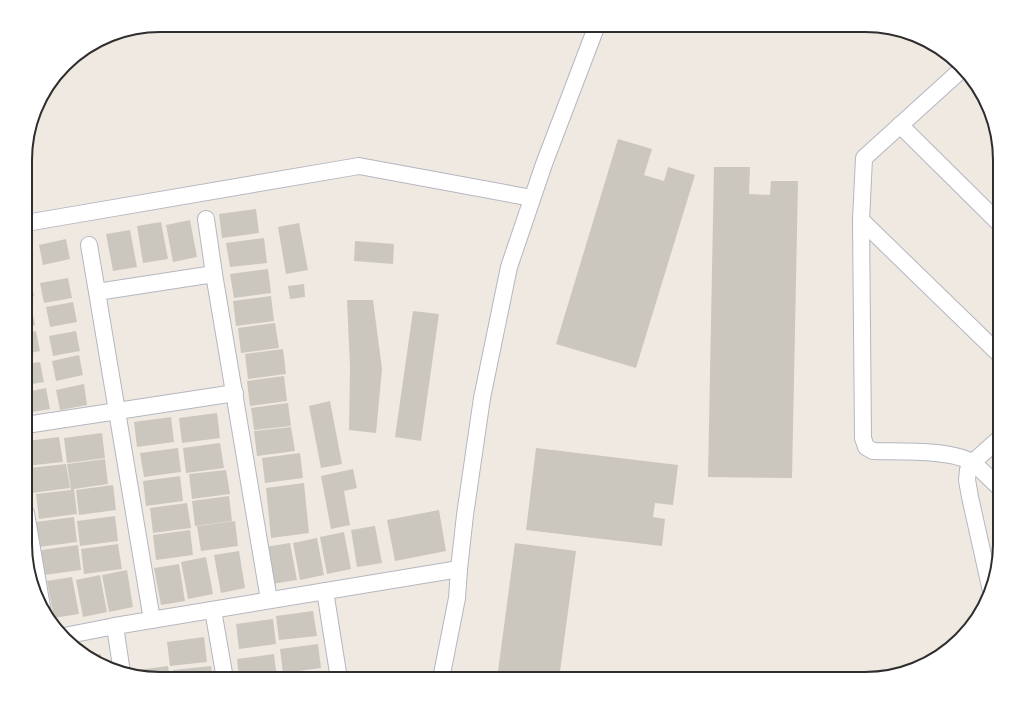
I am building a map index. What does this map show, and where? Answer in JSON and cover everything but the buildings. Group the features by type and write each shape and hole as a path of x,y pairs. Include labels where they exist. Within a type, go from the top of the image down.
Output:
{"street":[{"path":"442,672 457,598 459,569 482,398 509,267 532,198 594,32"},
{"path":"958,73 864,158 861,220 863,438 866,447 873,451 937,453 956,456 972,463 993,482"},
{"path":"900,124 993,217"},
{"path":"32,222 359,166 532,198"},
{"path":"206,219 269,600"},
{"path":"861,220 993,348"},
{"path":"89,245 152,620"},
{"path":"97,292 214,274"},
{"path":"32,425 234,393"},
{"path":"988,578 967,480 968,470 972,463 993,444"},
{"path":"32,548 38,581"},
{"path":"69,635 115,626 459,569"},
{"path":"325,591 338,672"},
{"path":"213,610 224,672"},
{"path":"115,626 121,666"}]}
